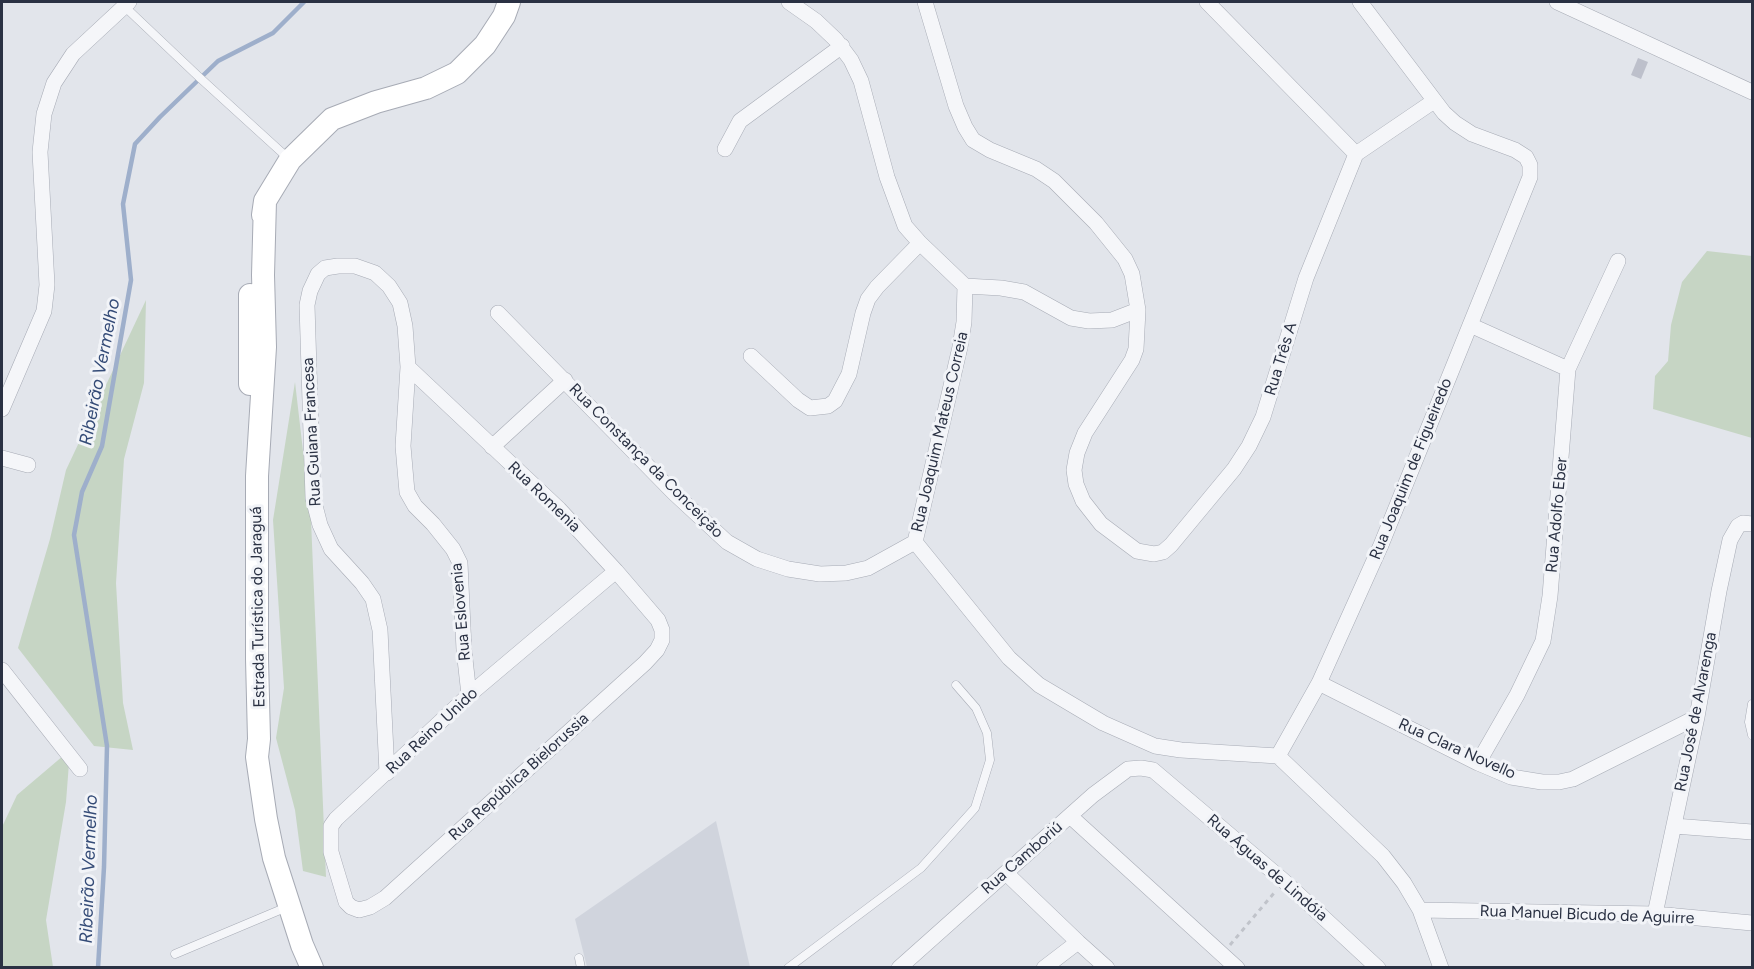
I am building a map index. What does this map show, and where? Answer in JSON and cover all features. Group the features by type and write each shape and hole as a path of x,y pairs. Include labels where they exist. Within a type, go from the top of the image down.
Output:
{"main road":[{"name":"Estrada Turística do Jaraguá","path":"312,968 302,945 274,858 258,757 260,739 256,476 265,347 263,275 265,201 291,160 332,119 376,102 426,88 457,73 485,45 504,16 509,2"},
{"name":"Estrada Turística do Jaraguá","path":"260,739 285,850 307,921 326,968"}],"street":[{"path":"789,2 816,21 842,46 861,81 896,207 905,226 965,286 1024,292 1071,318 1089,321 1112,320 1138,310 1129,267 1096,223 1054,181 1036,168 990,150 973,140 956,106 925,2"},
{"path":"1207,2 1356,154 1434,101 1360,2"},
{"path":"1557,2 1752,92"},
{"path":"2,410 44,311 47,285 40,152 44,114 54,83 73,54 127,4"},
{"path":"725,149 740,121 842,46"},
{"name":"Rua Joaquim de Figueiredo","path":"1278,756 1319,683 1381,545 1530,177 1530,165 1526,157 1515,150 1472,134 1455,123 1434,101"},
{"name":"Rua Três A","path":"1138,310 1136,349 1132,360 1085,433 1077,453 1074,470 1076,484 1083,501 1101,524 1137,551 1154,554 1163,552 1171,545 1234,469 1249,446 1263,417 1306,278 1356,154"},
{"path":"751,356 798,400 810,408 828,406 835,401 849,374 868,299 920,243"},
{"name":"Rua Adolfo Eber","path":"1478,763 1517,695 1543,641 1550,596 1569,369 1618,261"},
{"name":"Rua Guiana Francesa","path":"387,773 380,630 373,599 362,583 331,549 320,525 313,498 307,306 310,291 318,274 325,268 355,266 375,273 389,286 400,303 405,326 408,367"},
{"name":"Rua Joaquim Mateus Correia","path":"915,542 960,347 964,322 965,286"},
{"name":"Rua Constança da Conceição","path":"498,313 674,493 727,542 757,559 788,569 820,574 846,573 868,568 915,542"},
{"path":"1470,325 1569,369"},
{"name":"Rua Romenia","path":"408,367 559,509 658,620 662,630 662,640"},
{"name":"Rua Eslovenia","path":"408,367 403,446 407,492 415,506 434,524 453,549 460,563 464,650 469,695"},
{"path":"492,447 565,380"},
{"path":"2,458 28,465"},
{"name":"Rua José de Alvarenga","path":"1655,914 1697,717 1730,540 1738,526 1743,523 1752,524"},
{"path":"915,542 1009,658 1039,685 1103,723 1155,746 1181,750 1278,756 1383,856 1404,883 1420,910 1441,968"},
{"name":"Rua Reino Unido","path":"370,907 359,910 346,902 331,852 331,826 336,819 469,695 616,571"},
{"name":"Rua República Bielorussia","path":"370,907 393,890 645,663 657,650 662,640"},
{"path":"2,670 80,768"},
{"name":"Rua Clara Novello","path":"1319,683 1478,763 1511,777 1542,782 1573,779 1697,717"},
{"name":"Rua Camboriú","path":"898,968 1093,795 1128,769 1154,770"},
{"name":"Rua Águas de Lindóia","path":"1154,770 1284,881 1378,968"},
{"path":"1070,816 1238,968"},
{"path":"1674,826 1752,832"},
{"path":"1006,873 1107,968"},
{"name":"Rua Manuel Bicudo de Aguirre","path":"1420,910 1655,914 1752,923"},
{"path":"1044,968 1078,942"}],"lane":[{"path":"127,4 200,78 291,160"},
{"path":"788,968 921,868 975,808 990,760 987,733 976,708 956,686"},
{"path":"1752,704 1749,722 1752,735"},
{"path":"175,954 289,907"},
{"path":"579,958 581,968"}],"path":[{"path":"1222,954 1284,881"}],"shaded area":[{"path":"716,821 750,967 587,967 575,919"}],"green space":[{"path":"1707,251 1752,256 1752,438 1653,409 1655,376 1668,361 1671,325 1682,282"},
{"path":"146,300 144,383 124,459 116,583 123,703 133,750 94,746 18,648 50,539 66,470"},
{"path":"295,382 311,520 326,877 303,871 295,810 276,738 284,688 273,520"},
{"path":"70,750 66,802 46,920 53,967 2,967 2,827 17,795"}],"building":[{"path":"1638,58 1648,62 1641,79 1631,75"}],"waterway":[{"name":"Ribeirão Vermelho","path":"98,968 104,867 107,746 74,535 82,492 102,446 131,280 123,204 135,144 218,61 273,33 304,2"}]}
